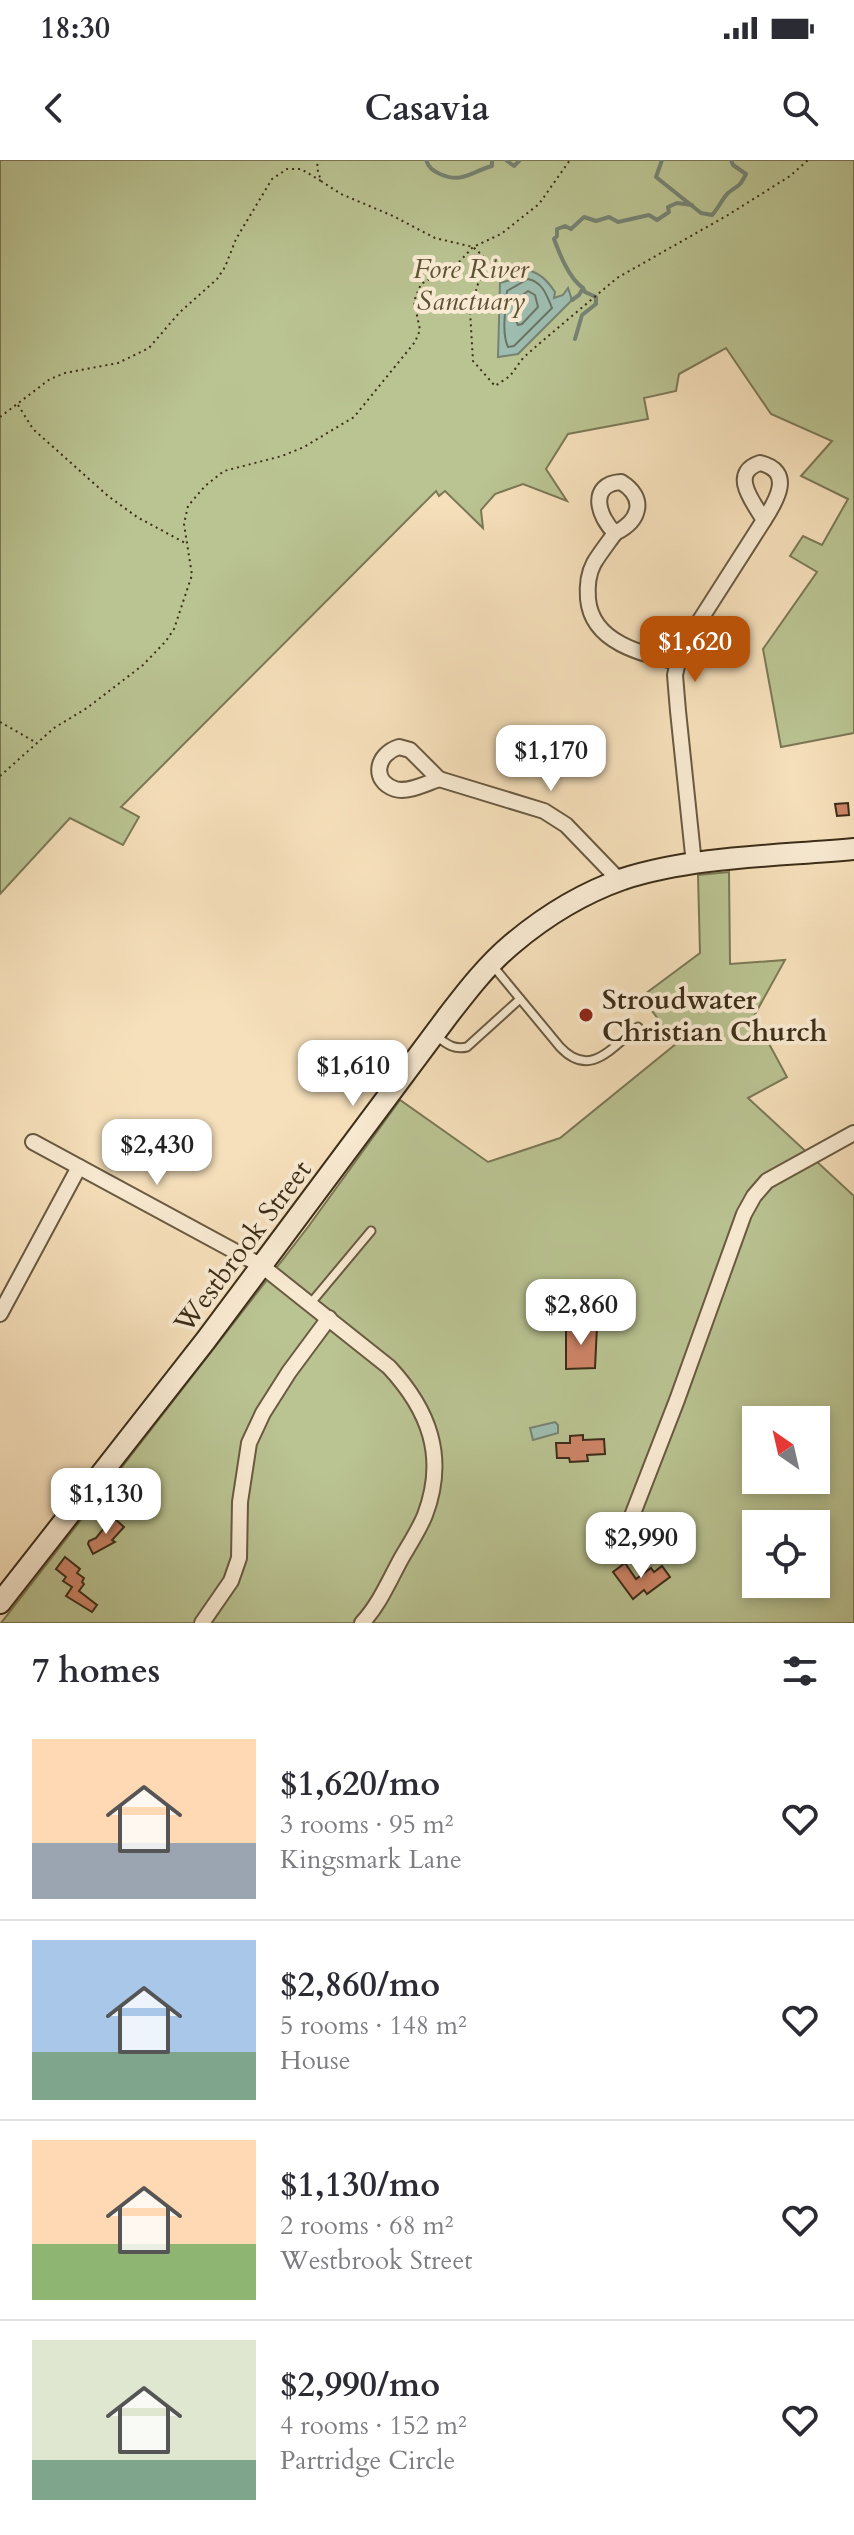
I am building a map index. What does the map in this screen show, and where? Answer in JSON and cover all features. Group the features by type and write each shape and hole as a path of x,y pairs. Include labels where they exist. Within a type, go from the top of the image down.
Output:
{"main road":[{"name":"Westbrook Street","path":"0,1603 262,1266 434,1035 491,964 512,944 555,912 620,881 694,864 854,849"}],"street":[{"path":"694,864 676,687 678,662 688,639 764,520"},
{"path":"615,533 593,565 588,581 589,607 595,621 616,642 678,662"},
{"path":"439,779 544,811 566,825 620,881"},
{"path":"625,1534 744,1214 754,1196 767,1181 854,1133"},
{"path":"33,1142 262,1266 389,1367 407,1386 421,1408 429,1429 434,1449 434,1470 424,1517 380,1599 362,1623"},
{"path":"0,1314 79,1167"},
{"path":"202,1623 231,1581 239,1558 240,1502 249,1443 269,1403 329,1318"}],"lane":[{"path":"491,964 560,1047 579,1062 596,1059 638,1027"},
{"path":"434,1035 450,1047 467,1047 520,999"},
{"path":"310,1304 371,1231"}],"path":[{"path":"318,160 321,181"},
{"path":"0,776 54,728 87,708 143,665 166,641 174,629 192,575 184,524 188,506 205,486 224,471 304,447 354,417 415,342 420,330 414,301 421,284 460,261 473,247 501,234 539,204 570,160"},
{"path":"0,417 50,379 65,373 118,363 149,348 179,313 217,279 236,239 272,179 287,169 301,169 341,194 435,238 473,247 483,256 486,268 470,311 474,363 492,385 500,385 523,358 617,278 728,215 790,176 808,160"},
{"path":"17,404 33,429 108,496 137,517 188,545"},
{"path":"0,722 37,743"}],"green space":[{"name":"Fore River Sanctuary","path":"0,160 854,160 854,733 781,747 763,649 817,572 790,556 803,536 822,545 848,499 801,476 832,441 771,414 726,348 679,374 676,391 644,398 648,419 568,434 546,469 567,501 523,484 495,494 481,510 483,528 445,491 439,496 436,491 121,807 139,817 123,845 70,818 0,894"},
{"path":"729,872 730,964 785,960 754,1016 787,1077 748,1098 854,1196 854,1623 1,1623 308,1227 400,1100 488,1162 560,1138 677,1043 641,997 700,953 698,875"}],"water":[{"path":"527,270 546,281 555,292 554,298 563,295 568,288 572,300 518,354 498,357 500,283 514,279"},
{"path":"555,1422 558,1433 533,1440 530,1428"}],"building":[{"path":"848,803 849,815 837,816 835,804"},
{"path":"597,1326 595,1368 566,1369 566,1327"},
{"path":"583,1435 583,1440 604,1439 605,1454 587,1455 588,1461 570,1462 569,1458 557,1458 556,1443 570,1443 570,1436"},
{"path":"113,1517 124,1527 112,1540 115,1542 93,1554 89,1541 96,1538"},
{"path":"65,1557 80,1569 77,1573 84,1578 84,1584 79,1591 97,1605 92,1612 66,1596 72,1587 63,1581 66,1577 56,1569"},
{"path":"625,1563 636,1579 651,1568 654,1572 662,1566 670,1577 647,1594 644,1590 633,1599 613,1572"}],"waterway":[{"path":"426,160 435,171 454,178 492,166 492,160"},
{"path":"506,160 514,166 520,160"},
{"path":"662,160 656,177 701,213 712,215 746,174 731,160"},
{"path":"572,300 583,288 562,259 554,239 557,229 565,226 571,229 584,217 596,221 609,217 618,222 649,215 657,220 669,212 668,207 677,203 692,205"},
{"path":"575,339 582,315 596,304 596,297 583,288"}],"place":[{"name":"Stroudwater Christian Church","path":"586,1015"}]}
